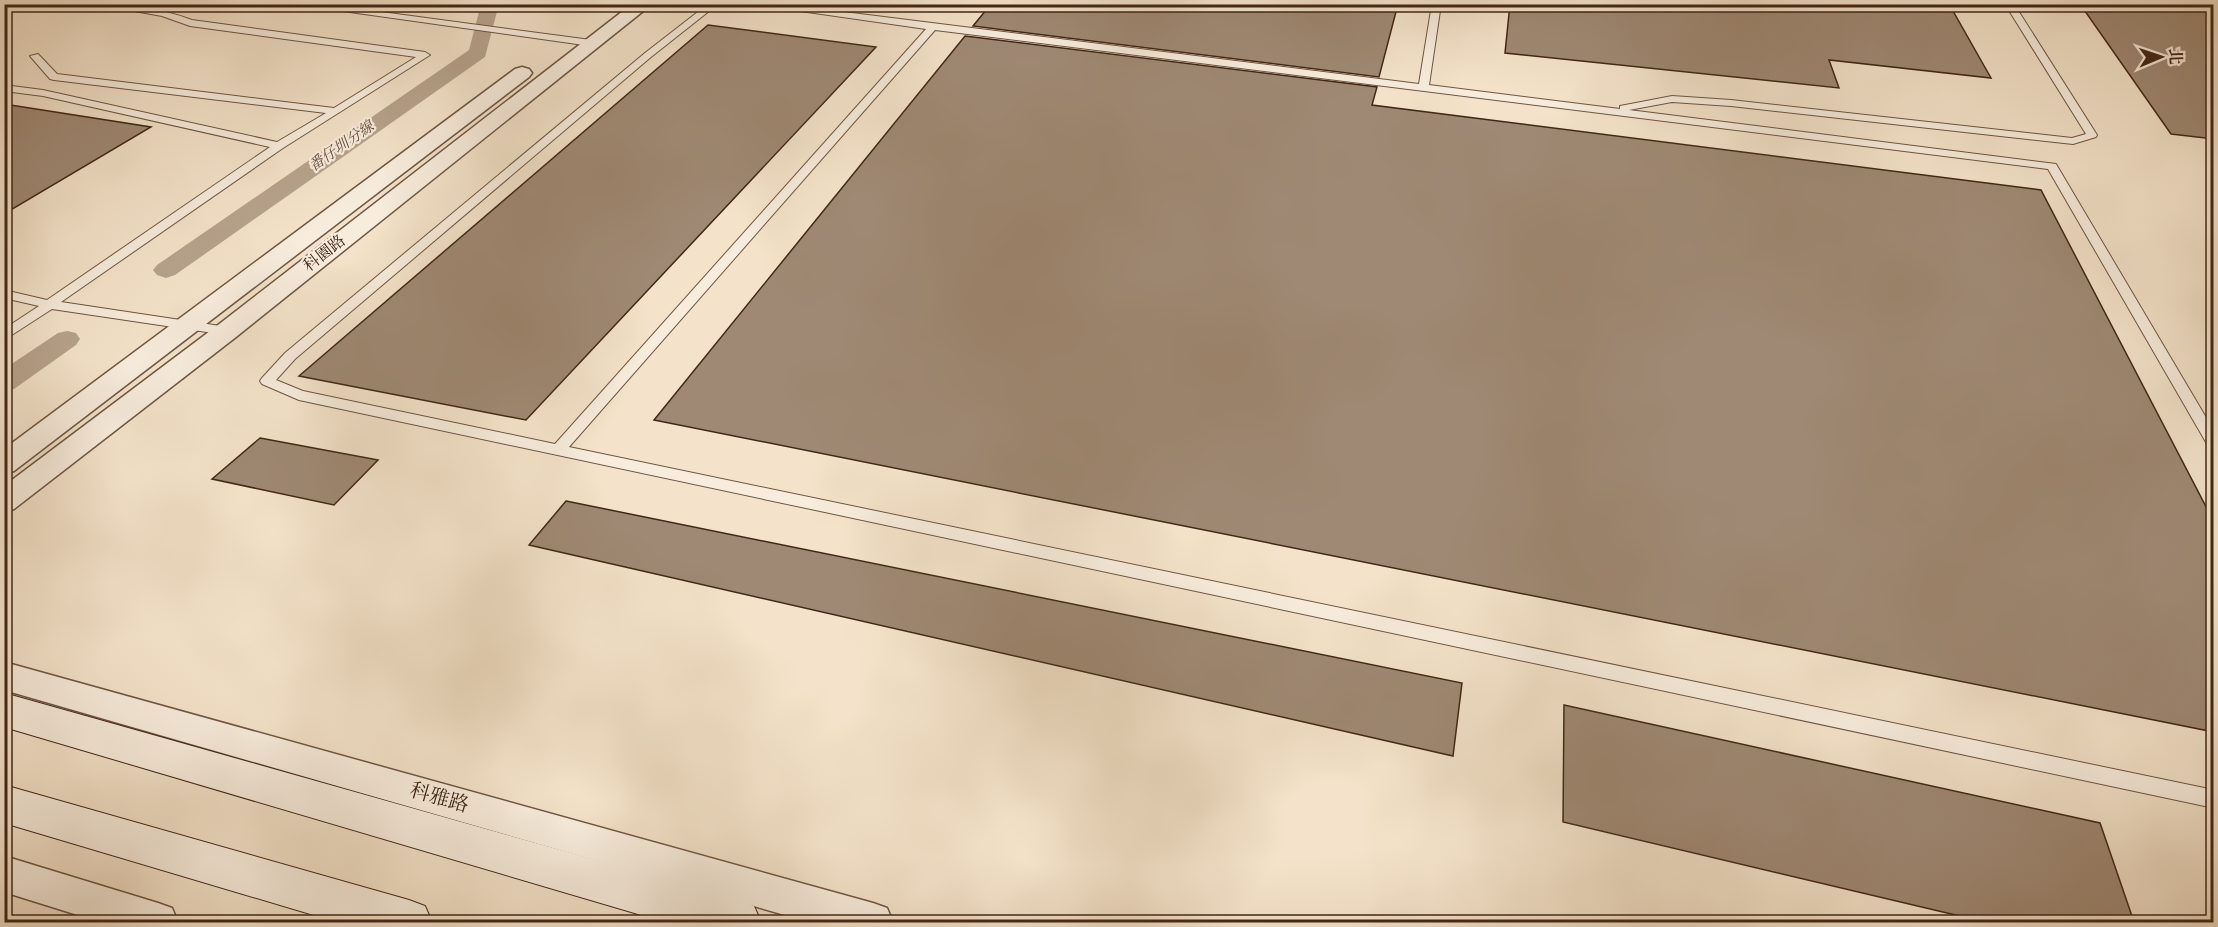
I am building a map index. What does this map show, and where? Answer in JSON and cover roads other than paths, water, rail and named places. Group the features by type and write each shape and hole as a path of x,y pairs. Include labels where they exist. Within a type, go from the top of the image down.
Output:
{"street":[{"name":"科園路","path":"4,464 566,39 616,4"},
{"name":"科園路","path":"4,502 227,331 591,43 644,4"},
{"name":"科雅路","path":"4,676 873,922"},
{"name":"科雅路","path":"4,710 738,922"},
{"path":"4,804 409,922"},
{"path":"4,874 158,922"}],"lane":[{"path":"4,336 279,146 425,55 190,23 164,13 99,4"},
{"path":"297,4 591,43"},
{"path":"714,4 648,55 290,356 267,381 299,394 2214,799"},
{"path":"755,4 2052,166 2214,444"},
{"path":"1423,88 1437,4"},
{"path":"1607,111 1672,99 1731,103 2073,141 2092,135 2009,4"},
{"path":"560,448 933,27"},
{"path":"35,56 54,77 336,111"},
{"path":"4,88 43,93 279,146"},
{"path":"4,294 187,327 227,331"}],"waterway":[{"name":"番仔圳分線","path":"166,270 478,53 490,4"},
{"name":"番仔圳分線","path":"4,383 67,339"}]}
